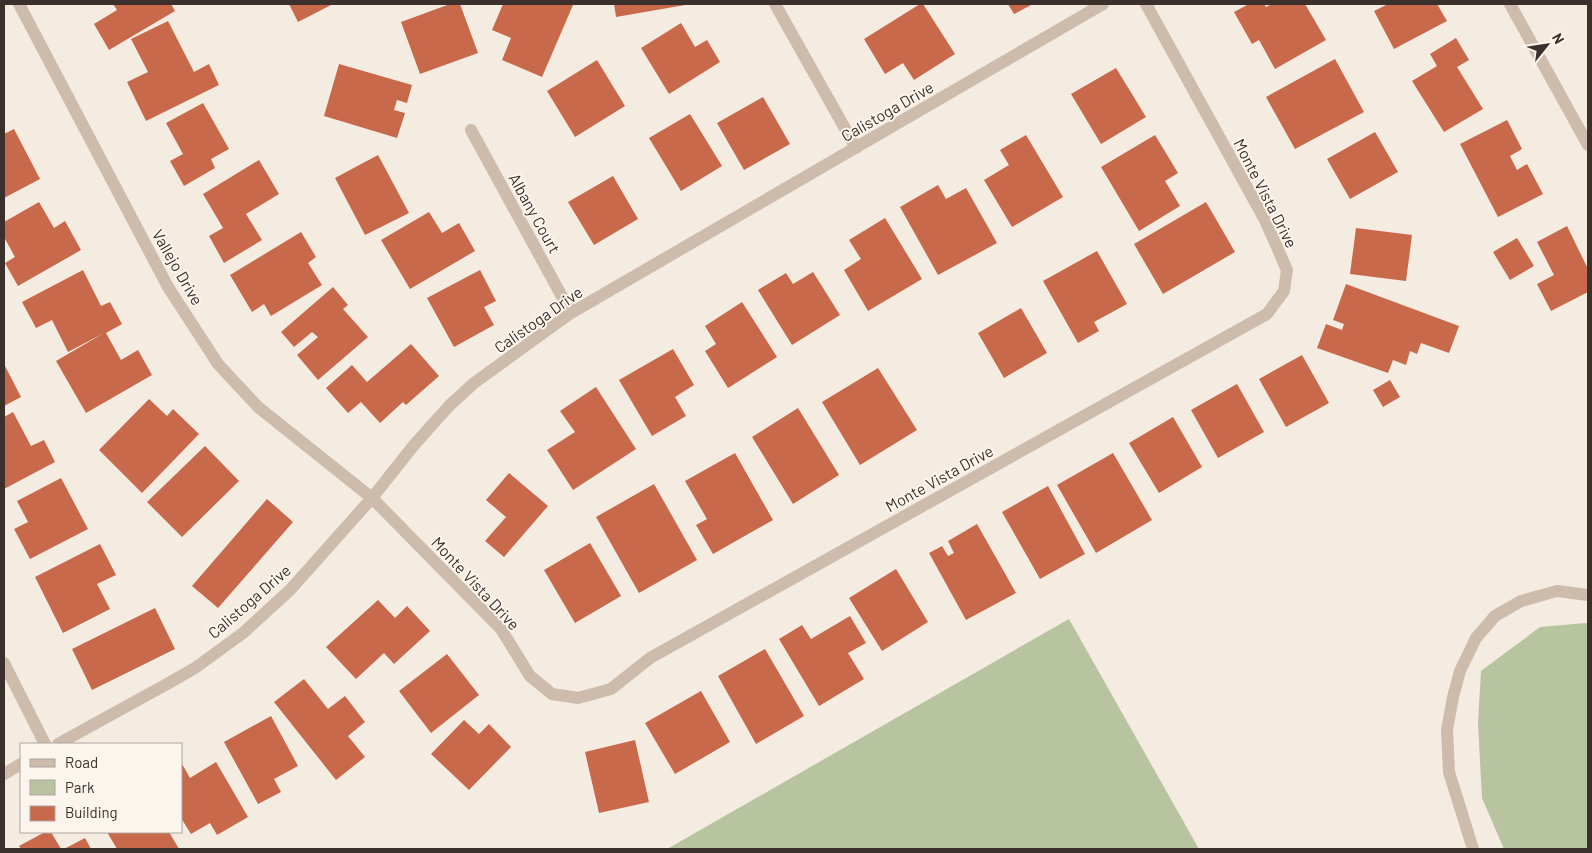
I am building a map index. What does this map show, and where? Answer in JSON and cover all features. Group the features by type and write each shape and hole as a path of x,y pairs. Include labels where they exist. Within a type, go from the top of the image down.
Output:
{"street":[{"name":"Vallejo Drive","path":"19,4 168,287 218,364 258,407 372,498"},
{"path":"775,4 856,148"},
{"name":"Calistoga Drive","path":"60,743 195,668 242,633 290,590 372,498 448,406 474,383 571,312 1103,4"},
{"name":"Monte Vista Drive","path":"372,498 501,628 530,676 552,694 578,698 611,689 650,658 1267,314 1284,291 1287,270 1266,220 1146,4"},
{"path":"1510,4 1588,144"},
{"name":"Albany Court","path":"471,130 571,312"},
{"path":"1474,849 1449,772 1447,730 1460,671 1476,638 1495,616 1521,601 1556,591 1588,595"},
{"path":"4,663 44,743"},
{"path":"4,774 20,765"}],"green space":[{"path":"1069,619 1199,849 667,849"},
{"path":"1586,623 1588,625 1588,849 1504,849 1482,798 1478,723 1481,671 1540,627"}],"building":[{"path":"113,4 171,4 175,11 109,50 94,24 117,10"},
{"path":"289,4 333,4 298,22"},
{"path":"450,4 460,4 478,53 420,74 401,22"},
{"path":"503,4 573,5 542,77 502,60 511,38 492,30"},
{"path":"614,4 685,4 685,5 616,17"},
{"path":"920,4 923,4 955,54 914,80 903,63 885,74 864,39"},
{"path":"1008,4 1033,4 1014,14"},
{"path":"1249,4 1264,4 1266,7 1272,4 1305,4 1326,40 1275,69 1259,40 1252,44 1234,12"},
{"path":"1388,4 1437,4 1447,21 1394,49 1374,11"},
{"path":"168,21 194,72 209,64 219,85 146,121 127,82 148,72 131,39"},
{"path":"681,23 695,47 707,40 720,62 669,94 641,48"},
{"path":"1456,38 1469,60 1457,67 1483,109 1444,132 1412,81 1437,66 1430,54"},
{"path":"1335,59 1364,112 1295,149 1266,97"},
{"path":"597,60 625,106 575,137 547,91"},
{"path":"339,64 412,85 407,103 397,100 394,110 405,113 397,138 324,116"},
{"path":"1116,68 1146,117 1101,144 1071,94"},
{"path":"763,97 790,144 744,170 717,123"},
{"path":"203,103 229,149 211,159 215,168 184,186 170,161 183,154 166,123"},
{"path":"690,114 722,166 681,191 649,138"},
{"path":"1507,120 1522,149 1510,156 1517,170 1527,164 1543,194 1498,217 1460,144"},
{"path":"14,129 40,179 4,198 4,134"},
{"path":"1375,132 1398,172 1350,199 1327,159"},
{"path":"1026,135 1063,197 1012,227 984,180 1009,165 1000,150"},
{"path":"1155,135 1178,173 1165,181 1180,206 1139,231 1101,167"},
{"path":"378,155 409,213 365,235 335,178"},
{"path":"259,160 279,194 246,214 262,240 224,263 209,236 223,228 203,194"},
{"path":"613,176 638,219 594,245 568,202"},
{"path":"938,185 946,199 966,188 997,243 938,275 900,207"},
{"path":"39,202 54,228 65,221 81,250 18,286 5,263 15,257 4,237 4,222"},
{"path":"1206,202 1235,252 1163,294 1134,244"},
{"path":"429,212 442,233 459,223 475,251 410,289 381,240"},
{"path":"885,218 922,279 868,311 844,270 861,259 849,240"},
{"path":"1567,226 1588,269 1588,292 1551,311 1537,284 1554,275 1537,242"},
{"path":"1356,228 1412,235 1406,281 1350,274"},
{"path":"301,232 316,257 308,263 322,285 271,316 264,304 252,312 230,275"},
{"path":"1517,238 1534,266 1510,280 1493,252"},
{"path":"1097,251 1127,304 1094,322 1099,331 1078,343 1043,281"},
{"path":"83,270 101,306 110,302 122,324 106,333 121,360 138,350 152,375 86,413 56,361 104,333 68,352 52,320 36,328 22,302"},
{"path":"480,270 496,301 484,307 494,325 454,347 427,298"},
{"path":"813,272 840,315 792,345 758,290 786,273 793,284"},
{"path":"1346,284 1459,326 1449,353 1421,343 1417,354 1410,351 1406,365 1393,360 1388,373 1317,348 1326,324 1342,330 1344,324 1333,320"},
{"path":"333,287 348,305 343,309 368,337 318,380 297,355 318,337 312,332 294,347 281,332"},
{"path":"742,302 777,357 728,388 705,351 716,344 705,326"},
{"path":"1021,308 1047,353 1004,378 978,333"},
{"path":"411,344 439,376 406,405 403,402 380,423 361,402 348,413 326,388 352,365 367,382"},
{"path":"673,349 694,385 675,397 686,416 652,436 619,380"},
{"path":"1302,355 1329,403 1286,427 1259,379"},
{"path":"4,364 21,397 4,406"},
{"path":"878,368 917,430 860,465 822,402"},
{"path":"1390,380 1400,397 1383,407 1373,390"},
{"path":"1237,384 1264,432 1218,458 1191,410"},
{"path":"596,387 636,449 573,490 547,450 575,432 560,411"},
{"path":"149,399 167,416 173,409 199,434 142,493 99,450"},
{"path":"798,408 839,475 793,504 752,437"},
{"path":"13,412 31,446 44,440 55,462 4,489 4,417"},
{"path":"1173,417 1202,467 1159,493 1129,443"},
{"path":"205,446 239,481 182,537 147,502"},
{"path":"735,453 773,520 713,554 696,525 707,519 685,481"},
{"path":"1113,453 1152,520 1096,553 1057,485"},
{"path":"509,473 548,506 504,557 485,541 506,517 486,500"},
{"path":"61,478 88,529 30,559 14,529 28,522 17,501"},
{"path":"654,484 697,560 639,593 596,517"},
{"path":"1048,486 1085,554 1040,579 1002,512"},
{"path":"267,499 293,522 218,608 192,586"},
{"path":"977,524 1016,593 966,620 929,553 942,546 948,556 954,553 948,541"},
{"path":"590,543 621,596 575,623 544,570"},
{"path":"100,544 116,575 97,584 110,609 63,633 35,577"},
{"path":"896,569 928,622 882,651 849,598"},
{"path":"378,600 395,618 407,606 430,631 394,664 384,653 356,679 326,647"},
{"path":"155,608 175,649 92,690 72,649"},
{"path":"850,616 866,643 848,653 864,679 819,706 779,639 802,625 811,639"},
{"path":"765,649 804,716 756,744 718,676"},
{"path":"447,654 479,695 431,733 399,691"},
{"path":"304,679 328,709 345,696 365,722 348,736 365,757 336,780 274,702"},
{"path":"701,691 730,742 675,774 645,723"},
{"path":"271,716 298,766 274,779 281,792 258,804 224,742"},
{"path":"464,720 479,734 489,724 511,747 469,790 431,754"},
{"path":"635,740 649,802 599,813 585,752"},
{"path":"216,762 248,817 217,835 210,823 191,834 182,820 182,764 190,778"},
{"path":"43,833 52,833 61,849 21,849 19,846"},
{"path":"108,833 170,833 179,849 117,849"},
{"path":"85,838 91,849 64,849"}]}
